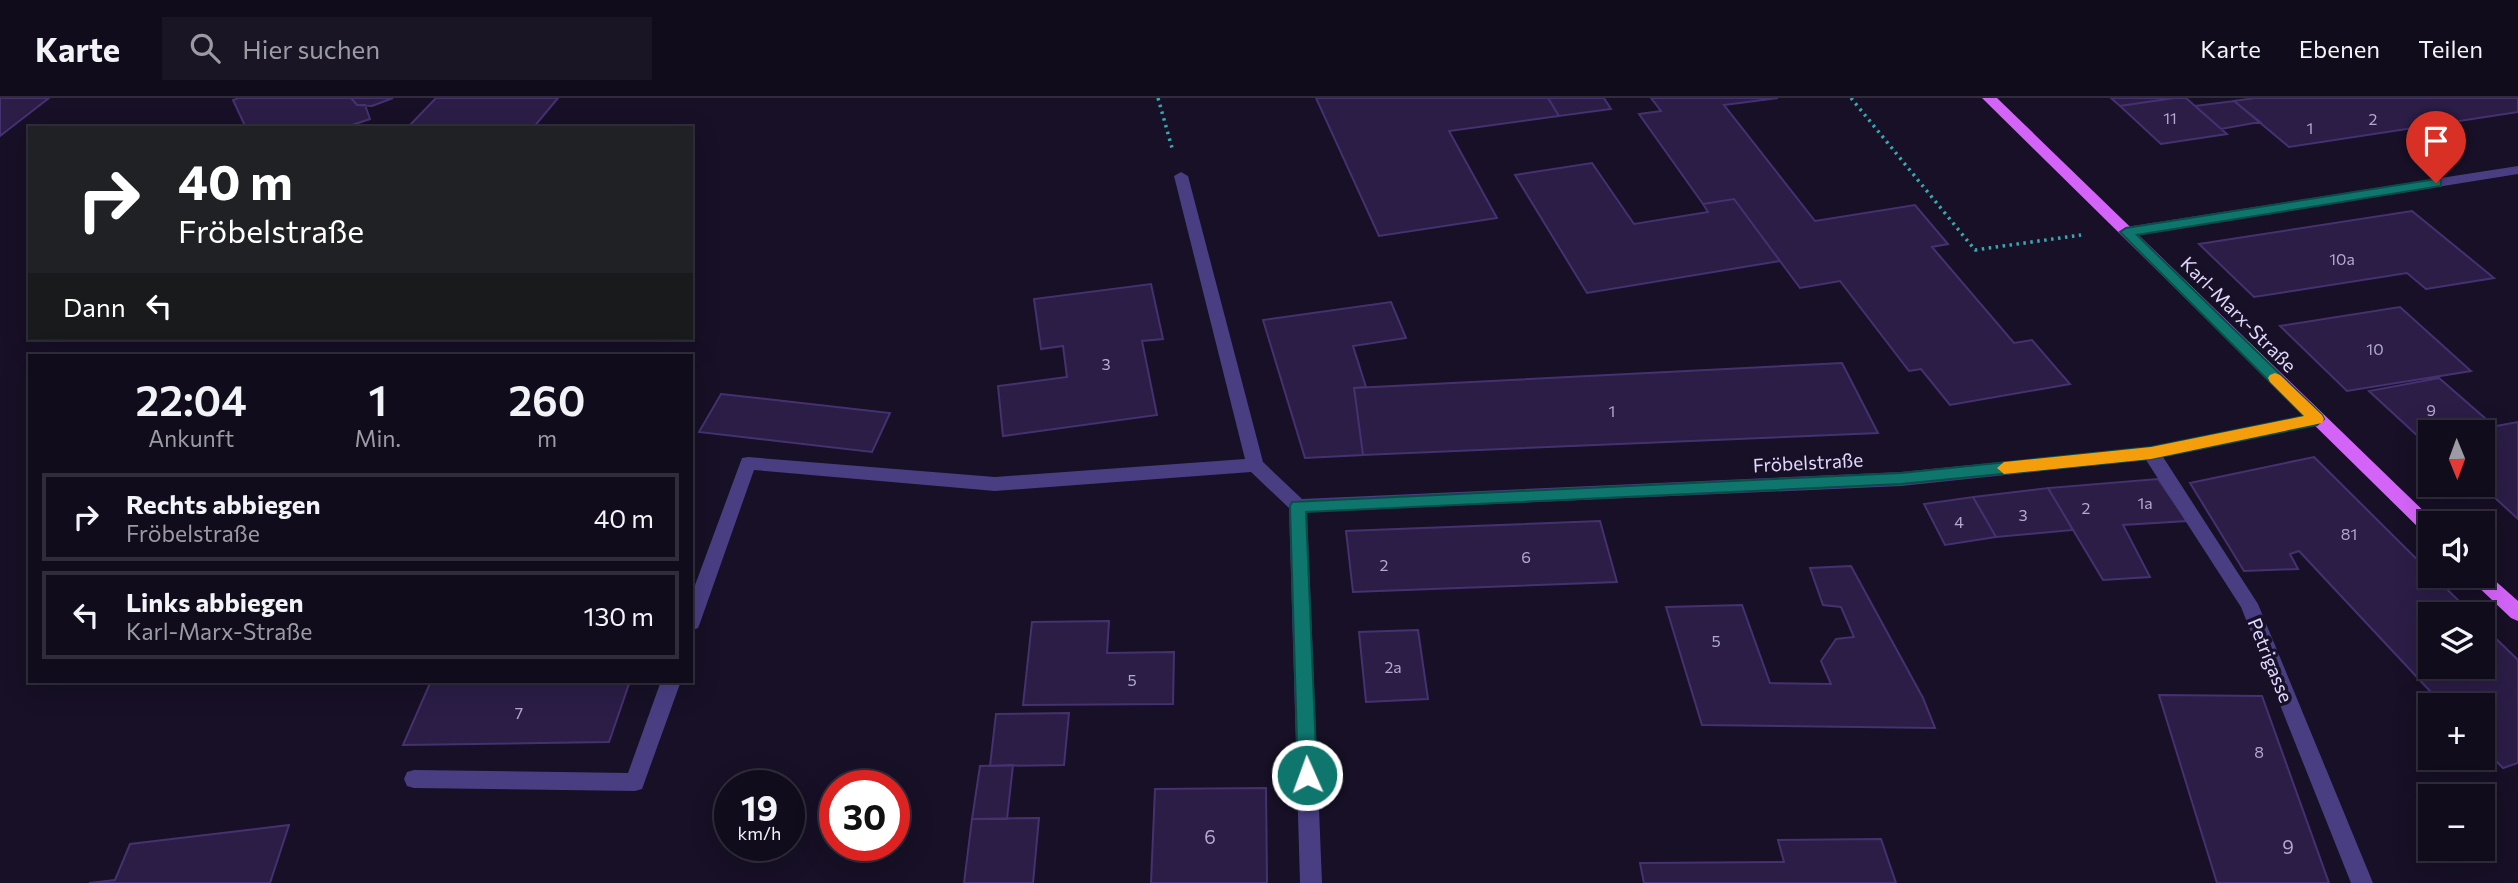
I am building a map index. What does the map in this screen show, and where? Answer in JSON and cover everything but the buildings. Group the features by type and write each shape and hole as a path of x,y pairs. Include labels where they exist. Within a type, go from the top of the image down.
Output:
{"main road":[{"name":"Karl-Marx-Straße","path":"1990,98 2418,516"},
{"path":"2492,588 2516,610"}],"street":[{"path":"2126,232 2518,170"},
{"path":"1181,176 1255,465 1298,506 1311,883"},
{"name":"Fröbelstraße","path":"1298,506 1901,478 2151,453 2317,419"},
{"name":"Petrigasse","path":"2151,453 2249,604 2362,883"},
{"path":"693,617 748,463 995,484 1255,465"},
{"path":"414,779 635,782 670,683"}],"path":[{"path":"1158,98 1181,176"},
{"path":"1850,98 1975,250 2089,234"}],"slow traffic":[{"path":"2004,468 2151,453 2317,419 2275,378"}],"route":[{"path":"1307,775 1298,506 1901,478 2151,453 2317,419 2126,232 2436,183"}]}
